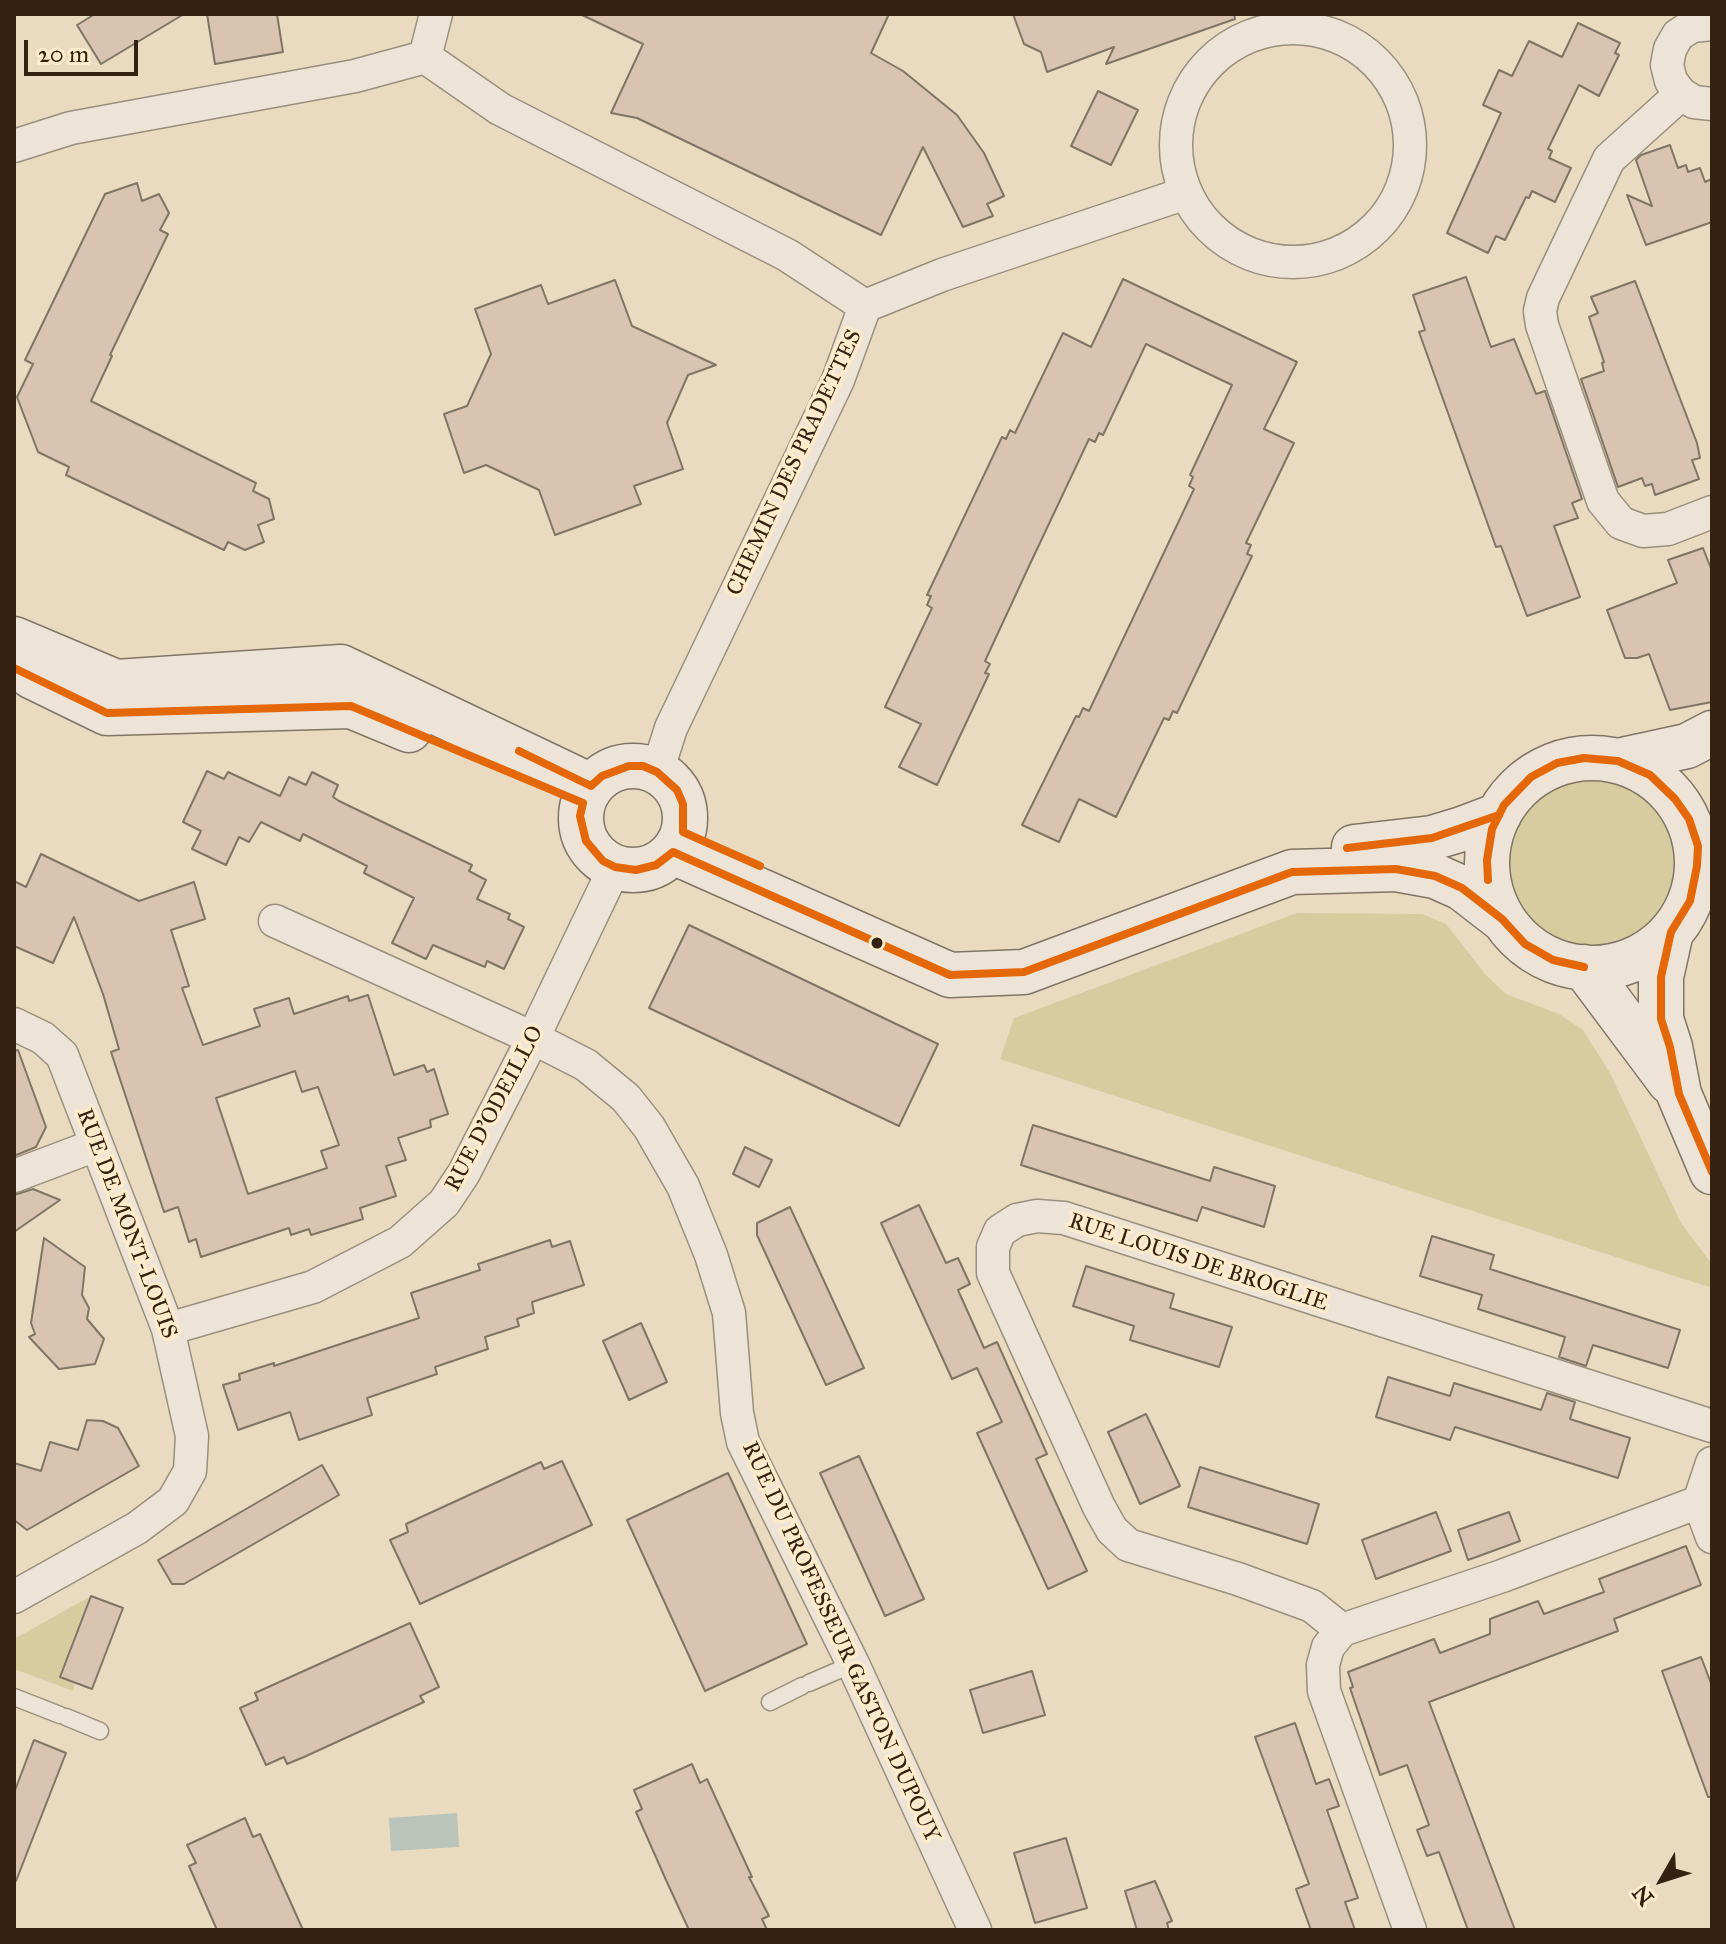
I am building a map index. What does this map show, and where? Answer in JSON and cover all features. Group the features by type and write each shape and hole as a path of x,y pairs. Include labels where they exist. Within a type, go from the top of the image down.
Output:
{"street":[{"path":"14,146 71,128 355,76 425,57 436,14"},
{"path":"1712,24 1692,26 1678,35 1670,49 1669,73 1681,94 1694,102 1712,104"},
{"path":"1309,28 1347,40 1379,64 1403,103 1411,149 1408,172 1400,194 1373,232 1333,255 1318,260 1286,262 1240,250 1214,232 1193,207 1186,193 1176,147 1176,131 1184,100 1210,61 1250,35 1269,29 1309,28"},
{"name":"CHEMIN DES PRADETTES","path":"425,57 500,109 787,255 865,306 838,380 671,728 657,772"},
{"path":"1681,94 1609,159 1543,298 1540,311 1542,325 1603,501 1621,523 1643,531 1668,529 1712,512"},
{"path":"865,306 942,275 1186,193"},
{"path":"14,639 116,682 341,667 587,794"},
{"path":"14,668 107,713 351,706 587,794"},
{"path":"1618,761 1687,746 1712,733"},
{"path":"678,842 950,975 1024,972 1292,872 1396,869 1435,876 1462,888 1502,919 1525,944 1553,960 1584,967 1623,964 1649,951 1671,932 1690,901 1705,826 1689,819 1664,786 1643,771 1618,761 1584,758 1557,763 1520,786 1492,829 1487,860 1488,885 1502,919"},
{"path":"629,766 643,766 657,772 677,790 683,804 678,842 656,865 636,870 615,867 603,861 586,841 580,816 587,794 602,776 629,766"},
{"path":"678,842 943,946 982,948 1020,945 1288,853 1432,838 1499,815"},
{"name":"RUE D'ODEILLO","path":"168,1329 313,1287 400,1242 444,1203 464,1173 533,1038 615,867"},
{"name":"RUE DU PROFESSEUR GASTON DUPOUY","path":"275,921 586,1065 626,1098 649,1127 683,1186 711,1255 729,1313 737,1413 743,1442 853,1664 975,1930"},
{"path":"1671,932 1661,977 1661,1019 1679,1094 1712,1172"},
{"path":"1584,967 1679,1094"},
{"name":"RUE DE MONT-LOUIS","path":"14,1024 43,1038 62,1055 168,1329 192,1436 190,1471 173,1501 137,1528 14,1597"},
{"path":"14,1176 96,1145"},
{"name":"RUE LOUIS DE BROGLIE","path":"1342,1630 1312,1606 1128,1545 1112,1530 993,1273 993,1247 1000,1231 1017,1220 1064,1218 1712,1426"},
{"path":"1712,1463 1699,1502 1712,1537"},
{"path":"1410,1930 1324,1691 1323,1665 1328,1647 1342,1630 1502,1576 1699,1502"}],"lane":[{"path":"770,1702 853,1664"},
{"path":"14,1697 100,1731"}],"shaded area":[{"path":"1594,780 1627,786 1654,805 1673,832 1679,865 1673,898 1654,925 1627,944 1594,950 1561,944 1534,925 1515,898 1509,865 1515,832 1534,805 1561,786"},
{"path":"1297,913 1422,914 1446,924 1486,975 1506,994 1559,1014 1583,1030 1610,1073 1681,1223 1712,1264 1712,1288 1000,1059 1014,1018"},
{"path":"91,1596 61,1677 75,1683 73,1691 14,1669 14,1639"},
{"path":"457,1813 459,1847 391,1851 389,1818"}],"building":[{"path":"95,14 184,14 101,64 77,25"},
{"path":"207,14 277,14 283,52 215,64"},
{"path":"580,14 889,14 871,53 903,71 957,115 984,153 1004,196 987,204 993,216 963,227 923,147 881,235 637,118 611,113 643,44"},
{"path":"1013,14 1234,14 1235,19 1106,64 1114,47 1047,72 1041,52 1024,44"},
{"path":"1578,23 1620,43 1615,53 1619,55 1599,96 1579,85 1548,149 1552,151 1549,158 1571,168 1555,202 1532,191 1505,240 1496,236 1488,253 1447,233 1501,113 1483,105 1499,70 1512,76 1529,41 1562,57"},
{"path":"1098,91 1138,110 1111,165 1071,146"},
{"path":"1670,145 1678,168 1686,165 1688,172 1700,168 1705,182 1712,179 1712,222 1646,245 1627,195 1652,206 1636,160 1641,155"},
{"path":"137,183 142,201 159,194 169,213 160,230 168,234 91,401 256,483 253,491 269,499 274,519 258,525 264,542 245,550 228,542 224,550 66,475 69,467 38,452 17,397 33,364 25,360 105,194"},
{"path":"1466,277 1491,347 1514,339 1536,394 1545,391 1582,499 1572,503 1578,518 1554,526 1580,597 1527,616 1501,546 1496,547 1419,332 1425,330 1413,295"},
{"path":"1123,279 1297,362 1264,429 1294,443 1246,543 1251,545 1247,554 1252,556 1177,713 1173,711 1169,720 1164,718 1116,817 1079,799 1059,842 1022,825 1076,716 1079,717 1083,708 1089,711 1194,489 1189,486 1193,477 1190,475 1232,385 1146,344 1103,435 1099,433 1095,442 1089,439 985,661 990,664 985,673 989,674 937,785 899,767 921,724 885,707 932,608 927,605 931,596 927,595 1002,437 1006,439 1010,430 1015,433 1063,333 1091,347"},
{"path":"615,280 632,326 716,365 688,375 667,423 683,469 634,486 641,504 555,535 539,490 486,465 464,473 444,414 467,406 491,354 475,309 541,285 548,304"},
{"path":"1635,281 1700,458 1692,460 1699,479 1655,495 1652,484 1645,486 1642,478 1618,487 1581,379 1604,371 1604,362 1589,317 1598,313 1591,297"},
{"path":"1703,548 1712,571 1712,702 1670,710 1649,654 1625,658 1607,610 1677,583 1668,560"},
{"path":"207,771 224,779 228,772 280,796 289,777 306,785 312,772 338,785 333,797 339,801 472,865 469,871 486,880 477,899 510,914 508,919 524,927 504,969 487,961 485,967 433,945 426,959 392,943 414,898 364,873 367,866 303,834 300,841 261,822 249,842 239,837 226,865 192,849 201,831 183,822"},
{"path":"41,854 139,901 194,882 205,919 171,930 189,986 182,988 203,1045 260,1026 254,1009 289,998 294,1014 348,996 349,1001 368,995 394,1075 424,1065 427,1072 434,1069 448,1114 430,1120 431,1127 398,1138 406,1160 386,1166 396,1196 360,1208 363,1219 311,1235 309,1229 291,1235 289,1228 201,1257 196,1239 189,1242 178,1207 164,1212 111,1052 119,1049 103,994 74,917 53,963 14,946 14,881 26,887","holes":["295,1071 302,1092 318,1087 339,1145 321,1151 327,1168 248,1194 216,1098"]},
{"path":"689,925 938,1044 899,1126 649,1008"},
{"path":"18,1050 46,1127 36,1147 14,1156 14,1051"},
{"path":"1033,1125 1210,1181 1214,1167 1275,1186 1264,1227 1202,1207 1197,1221 1021,1165"},
{"path":"745,1147 772,1160 759,1187 733,1174"},
{"path":"33,1189 60,1200 14,1232 14,1195"},
{"path":"919,1205 946,1263 958,1258 970,1284 958,1290 984,1348 997,1342 1047,1454 1036,1459 1087,1571 1048,1589 977,1433 1002,1422 977,1368 952,1379 881,1223"},
{"path":"790,1207 864,1368 826,1385 757,1235 757,1223"},
{"path":"1432,1236 1494,1255 1490,1269 1680,1330 1668,1368 1593,1345 1586,1366 1559,1357 1565,1337 1478,1309 1482,1295 1420,1276"},
{"path":"44,1238 85,1267 82,1295 89,1308 87,1319 104,1339 95,1364 59,1369 29,1337 35,1334 31,1323"},
{"path":"550,1240 552,1247 570,1241 584,1285 532,1302 534,1313 517,1319 519,1326 485,1337 488,1349 435,1367 437,1374 367,1398 372,1415 299,1440 290,1412 238,1430 223,1385 240,1380 239,1374 274,1363 274,1366 419,1318 411,1293 480,1270 478,1264"},
{"path":"1086,1266 1174,1294 1170,1308 1232,1327 1219,1367 1130,1340 1134,1326 1073,1306"},
{"path":"641,1323 667,1382 629,1400 603,1341"},
{"path":"1388,1377 1450,1396 1454,1383 1541,1410 1547,1393 1575,1402 1570,1419 1630,1438 1618,1478 1455,1427 1450,1440 1376,1417"},
{"path":"1146,1414 1180,1486 1140,1504 1108,1432"},
{"path":"87,1420 103,1421 118,1428 139,1466 27,1530 14,1520 14,1463 41,1471 50,1442 78,1450"},
{"path":"859,1456 924,1599 885,1616 820,1473"},
{"path":"562,1461 592,1525 420,1604 390,1540 408,1532 406,1524 541,1462 544,1469"},
{"path":"322,1465 339,1495 184,1584 172,1584 158,1560"},
{"path":"1200,1467 1319,1504 1307,1544 1188,1507"},
{"path":"728,1473 807,1644 705,1691 627,1520"},
{"path":"1436,1512 1451,1551 1376,1579 1362,1540"},
{"path":"1509,1512 1520,1541 1468,1560 1458,1530"},
{"path":"1686,1546 1701,1585 1614,1619 1618,1631 1429,1702 1515,1930 1468,1930 1439,1852 1427,1856 1417,1830 1429,1825 1407,1765 1380,1775 1350,1688 1353,1687 1348,1672 1434,1639 1440,1653 1490,1634 1490,1619 1538,1601 1544,1614 1604,1592 1599,1579"},
{"path":"91,1596 123,1608 92,1689 60,1677"},
{"path":"410,1623 439,1687 420,1696 424,1702 287,1764 284,1757 266,1765 240,1708 258,1700 255,1693"},
{"path":"1701,1657 1712,1686 1712,1797 1708,1797 1662,1671"},
{"path":"1032,1671 1045,1715 983,1733 970,1690"},
{"path":"1295,1723 1316,1784 1329,1779 1339,1806 1327,1810 1358,1898 1345,1902 1355,1930 1311,1930 1296,1889 1309,1884 1255,1737"},
{"path":"34,1740 66,1753 14,1881 14,1793"},
{"path":"692,1764 700,1783 707,1779 752,1877 749,1877 769,1916 762,1919 767,1930 689,1930 666,1880 636,1812 642,1809 634,1790"},
{"path":"245,1818 253,1837 260,1834 303,1930 217,1930 189,1866 196,1863 187,1845"},
{"path":"1066,1838 1087,1908 1035,1923 1014,1853"},
{"path":"1155,1881 1172,1921 1167,1923 1169,1930 1137,1930 1125,1891"}],"transit line":[{"path":"14,668 107,713 351,706 583,803 580,816 586,841 603,861 615,867 636,870 656,865 673,852 950,975 1024,972 1292,872 1396,869 1435,876 1462,888 1502,919 1525,944 1553,960 1584,967"},
{"path":"519,751 591,786 602,776 629,766 643,766 657,772 677,790 683,804 683,832 760,866"},
{"path":"1488,880 1487,860 1492,829 1504,805 1531,777 1557,763 1584,758 1618,761 1650,775 1675,799 1689,819 1698,846 1697,866 1690,901 1671,932 1661,977 1661,1019 1679,1094 1712,1172"},
{"path":"1347,848 1432,838 1499,815"}]}
